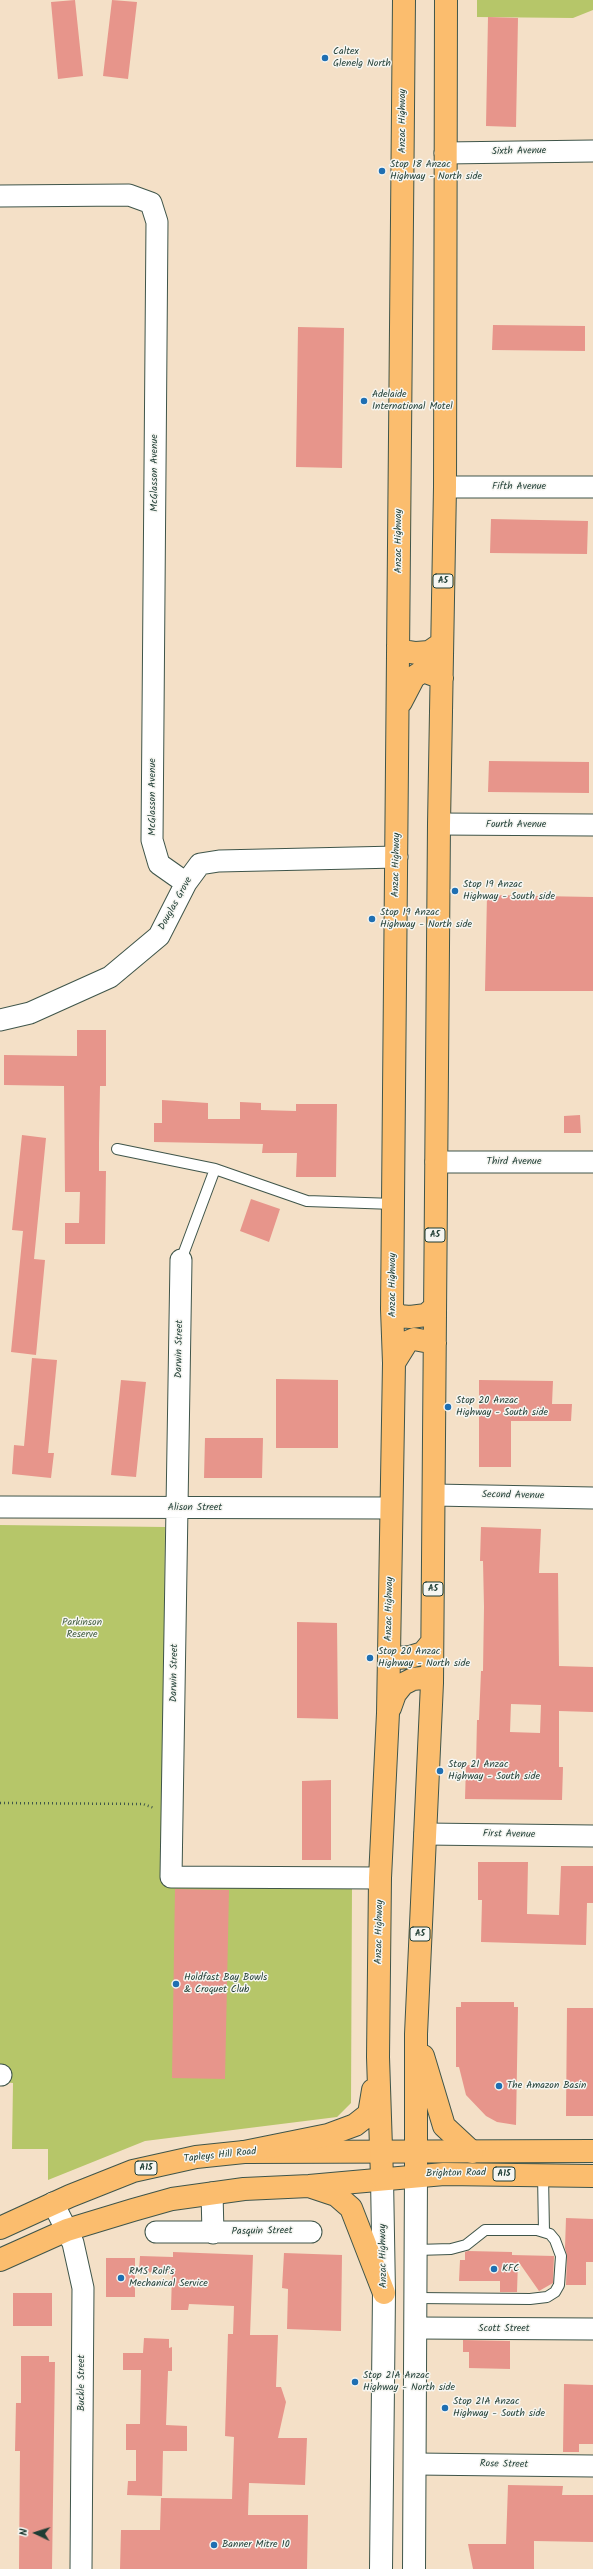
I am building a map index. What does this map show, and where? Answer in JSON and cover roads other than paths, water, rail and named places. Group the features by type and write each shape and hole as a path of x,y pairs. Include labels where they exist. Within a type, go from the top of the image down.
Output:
{"main road":[{"name":"Anzac Highway","path":"382,2178 378,2057 380,1878 390,1651 394,1363 392,1309 399,705 398,646 404,0"},
{"name":"A5","path":"416,2175 416,2034 432,1683 439,824 445,487 446,0"},
{"path":"398,646 403,651 416,653 428,652 442,643"},
{"path":"399,705 414,677 423,672 442,678"},
{"path":"392,1309 399,1316 410,1317 426,1315 435,1307"},
{"path":"394,1363 407,1342 414,1339 435,1343"},
{"path":"390,1651 396,1658 410,1657 423,1653 432,1642"},
{"path":"388,1713 394,1694 403,1684 413,1679 422,1678 432,1683"},
{"path":"416,2034 444,2126 472,2152"},
{"path":"244,2152 328,2135 355,2125 369,2114 378,2057"},
{"name":"A15","path":"381,2152 593,2151"},
{"name":"Tapleys Hill Road","path":"0,2228 52,2203 133,2171 196,2157 244,2152 381,2152"},
{"name":"Brighton Road","path":"416,2175 463,2173 593,2176"},
{"name":"A15","path":"0,2260 66,2230 172,2199 244,2188 309,2186 416,2175"},
{"path":"309,2186 336,2195 351,2208 384,2293"}],"street":[{"name":"Sixth Avenue","path":"445,153 593,151"},
{"name":"McGlasson Avenue","path":"0,196 129,195 151,203 157,222 152,840 159,864 186,883"},
{"name":"Fifth Avenue","path":"445,487 593,486"},
{"name":"Fourth Avenue","path":"439,824 593,825"},
{"name":"Douglas Grove","path":"0,1020 30,1013 110,977 159,936 186,883 200,864 219,861 397,857"},
{"name":"Third Avenue","path":"436,1162 593,1162"},
{"name":"Darwin Street","path":"181,1260 171,1877 380,1878"},
{"name":"Second Avenue","path":"434,1495 593,1498"},
{"name":"Alison Street","path":"0,1507 391,1508"},
{"name":"First Avenue","path":"424,1834 593,1836"},
{"path":"414,2569 416,2464 416,2175"},
{"name":"Anzac Highway","path":"381,2569 384,2293 382,2178"},
{"path":"212,2193 213,2233"},
{"name":"Buckle Street","path":"52,2203 73,2242 83,2288 81,2569"},
{"name":"Pasquin Street","path":"156,2232 311,2232"},
{"name":"Scott Street","path":"416,2328 593,2329"},
{"name":"Rose Street","path":"416,2464 593,2466"}],"lane":[{"path":"117,1148 215,1169 307,1201 394,1204"},
{"path":"181,1260 215,1169"},
{"path":"543,2175 544,2232"},
{"path":"416,2250 451,2249 466,2245 485,2230 537,2230 544,2232 555,2240 561,2256 559,2285 555,2292 547,2297 530,2299 416,2298"}],"place":[{"name":"Caltex Glenelg North","path":"325,58"},
{"name":"Stop 18 Anzac Highway - North side","path":"382,171"},
{"name":"Adelaide International Motel","path":"364,401"},
{"name":"Stop 19 Anzac Highway - South side","path":"455,891"},
{"name":"Stop 19 Anzac Highway - North side","path":"372,919"},
{"name":"Stop 20 Anzac Highway - South side","path":"448,1407"},
{"name":"Stop 20 Anzac Highway - North side","path":"370,1658"},
{"name":"Stop 21 Anzac Highway - South side","path":"440,1771"},
{"name":"Holdfast Bay Bowls & Croquet Club","path":"176,1984"},
{"name":"The Amazon Basin","path":"499,2086"},
{"name":"KFC","path":"494,2269"},
{"name":"RMS Rolf's Mechanical Service","path":"121,2278"},
{"name":"Stop 21A Anzac Highway - North side","path":"355,2382"},
{"name":"Stop 21A Anzac Highway - South side","path":"445,2408"},
{"name":"Banner Mitre 10","path":"214,2545"}],"park label":[{"name":"Parkinson Reserve","path":"82,1628"}]}
